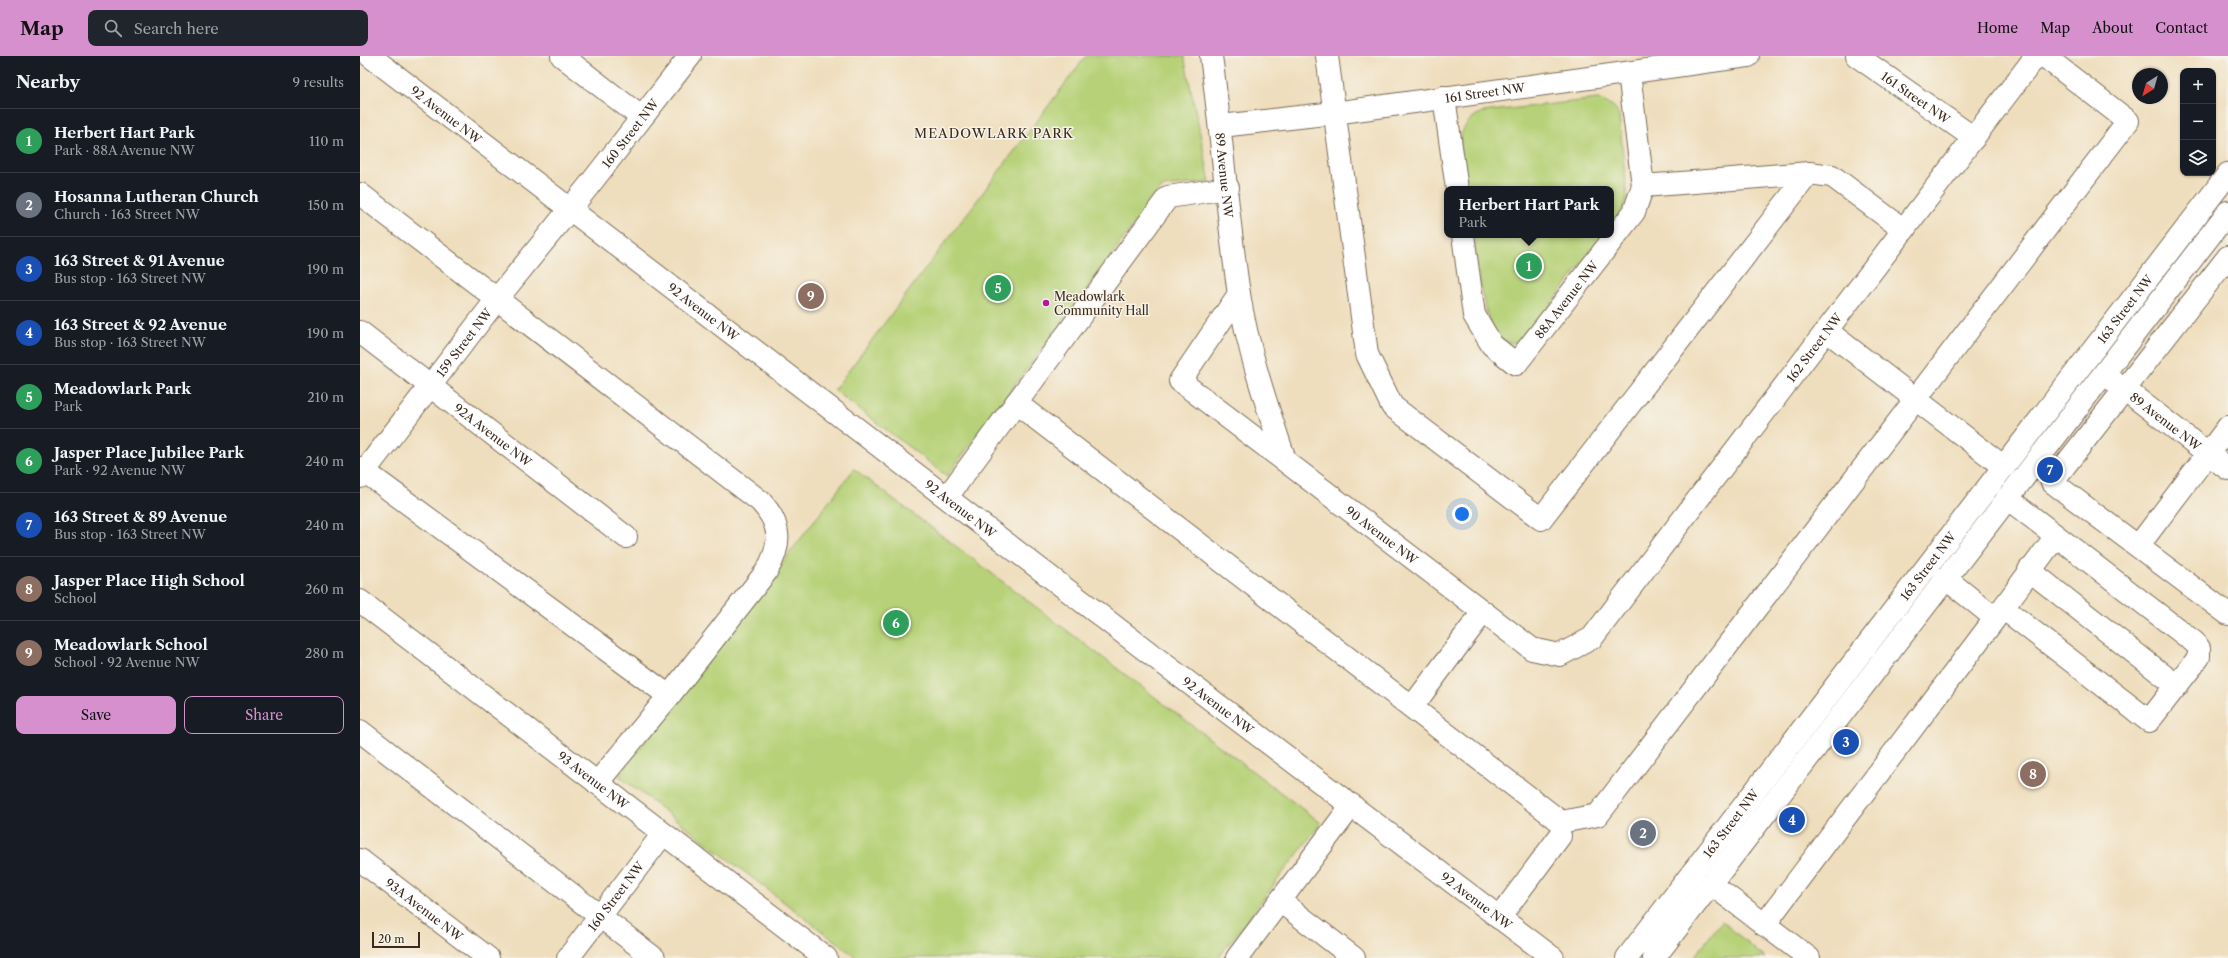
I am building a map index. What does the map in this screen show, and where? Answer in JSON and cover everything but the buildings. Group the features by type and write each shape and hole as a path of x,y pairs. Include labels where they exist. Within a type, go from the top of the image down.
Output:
{"street":[{"name":"92 Avenue NW","path":"370,56 1553,958"},
{"path":"562,56 641,117"},
{"name":"160 Street NW","path":"570,209 690,56"},
{"name":"89 Avenue NW","path":"1210,56 1221,126 1239,294 1255,368 1285,460"},
{"path":"1327,56 1367,354 1392,406 1541,519 1809,173"},
{"name":"161 Street NW","path":"1221,126 1334,113 1748,56"},
{"name":"161 Street NW","path":"1858,56 1974,138"},
{"name":"162 Street NW","path":"1592,638 2036,56"},
{"path":"1016,403 1561,822 1598,815 2128,121 2044,56"},
{"name":"88A Avenue NW","path":"1614,238 1634,212 1643,186 1628,73"},
{"path":"1444,97 1457,186"},
{"path":"1643,186 1809,173 1832,176 1904,230"},
{"name":"163 Street NW","path":"1627,958 2228,174"},
{"path":"947,497 1168,197 1228,188"},
{"path":"360,194 760,501 772,515 778,541 774,559 669,696 597,784"},
{"name":"159 Street NW","path":"362,472 497,299 570,209"},
{"name":"163 Street NW","path":"1654,958 2228,212"},
{"name":"88A Avenue NW","path":"1463,238 1474,315 1492,346 1516,364 1614,238"},
{"path":"2228,257 2125,391 2052,482 2139,545 2228,614"},
{"name":"90 Avenue NW","path":"1239,294 1180,381 1532,649 1560,655 1592,638"},
{"path":"1827,331 2004,467"},
{"name":"92A Avenue NW","path":"360,332 626,537"},
{"name":"89 Avenue NW","path":"2104,373 2125,391 2228,469"},
{"path":"2139,545 2228,427"},
{"path":"362,472 669,696"},
{"path":"1945,578 1999,613 2149,721 2177,686 2199,657 2199,648 2194,642 2007,498"},
{"path":"1764,925 2056,536"},
{"path":"2029,570 2177,686"},
{"name":"93 Avenue NW","path":"360,601 826,958"},
{"path":"1412,707 1483,612"},
{"path":"360,731 654,958"},
{"path":"1237,958 1352,805"},
{"name":"160 Street NW","path":"568,958 663,834"},
{"path":"1499,918 1560,836"},
{"name":"93A Avenue NW","path":"360,860 488,958"},
{"path":"1711,884 1809,958"},
{"path":"1280,901 1354,958"}],"green space":[{"name":"MEADOWLARK PARK","path":"1086,56 1184,56 1210,182 1162,187 947,476 834,390"},
{"path":"1598,99 1613,106 1619,115 1627,196 1623,208 1614,222 1614,186 1466,186 1461,156 1461,136 1471,119 1482,112"},
{"path":"1474,238 1602,238 1525,338 1511,342 1499,337 1491,323 1484,305"},
{"path":"854,469 1321,823 1218,958 857,958 619,776"},
{"path":"1722,921 1765,958 1693,958"}],"place":[{"name":"Herbert Hart Park","path":"1529,266"},
{"name":"Meadowlark Park","path":"998,288"},
{"name":"Meadowlark School","path":"811,296"},
{"name":"Meadowlark Community Hall","path":"1046,303"},
{"name":"163 Street & 89 Avenue","path":"2050,470"},
{"name":"Jasper Place Jubilee Park","path":"896,623"},
{"name":"163 Street & 91 Avenue","path":"1846,742"},
{"name":"Jasper Place High School","path":"2033,774"},
{"name":"163 Street & 92 Avenue","path":"1792,820"},
{"name":"Hosanna Lutheran Church","path":"1643,833"}],"district":[{"name":"MEADOWLARK PARK","path":"994,133"}]}
